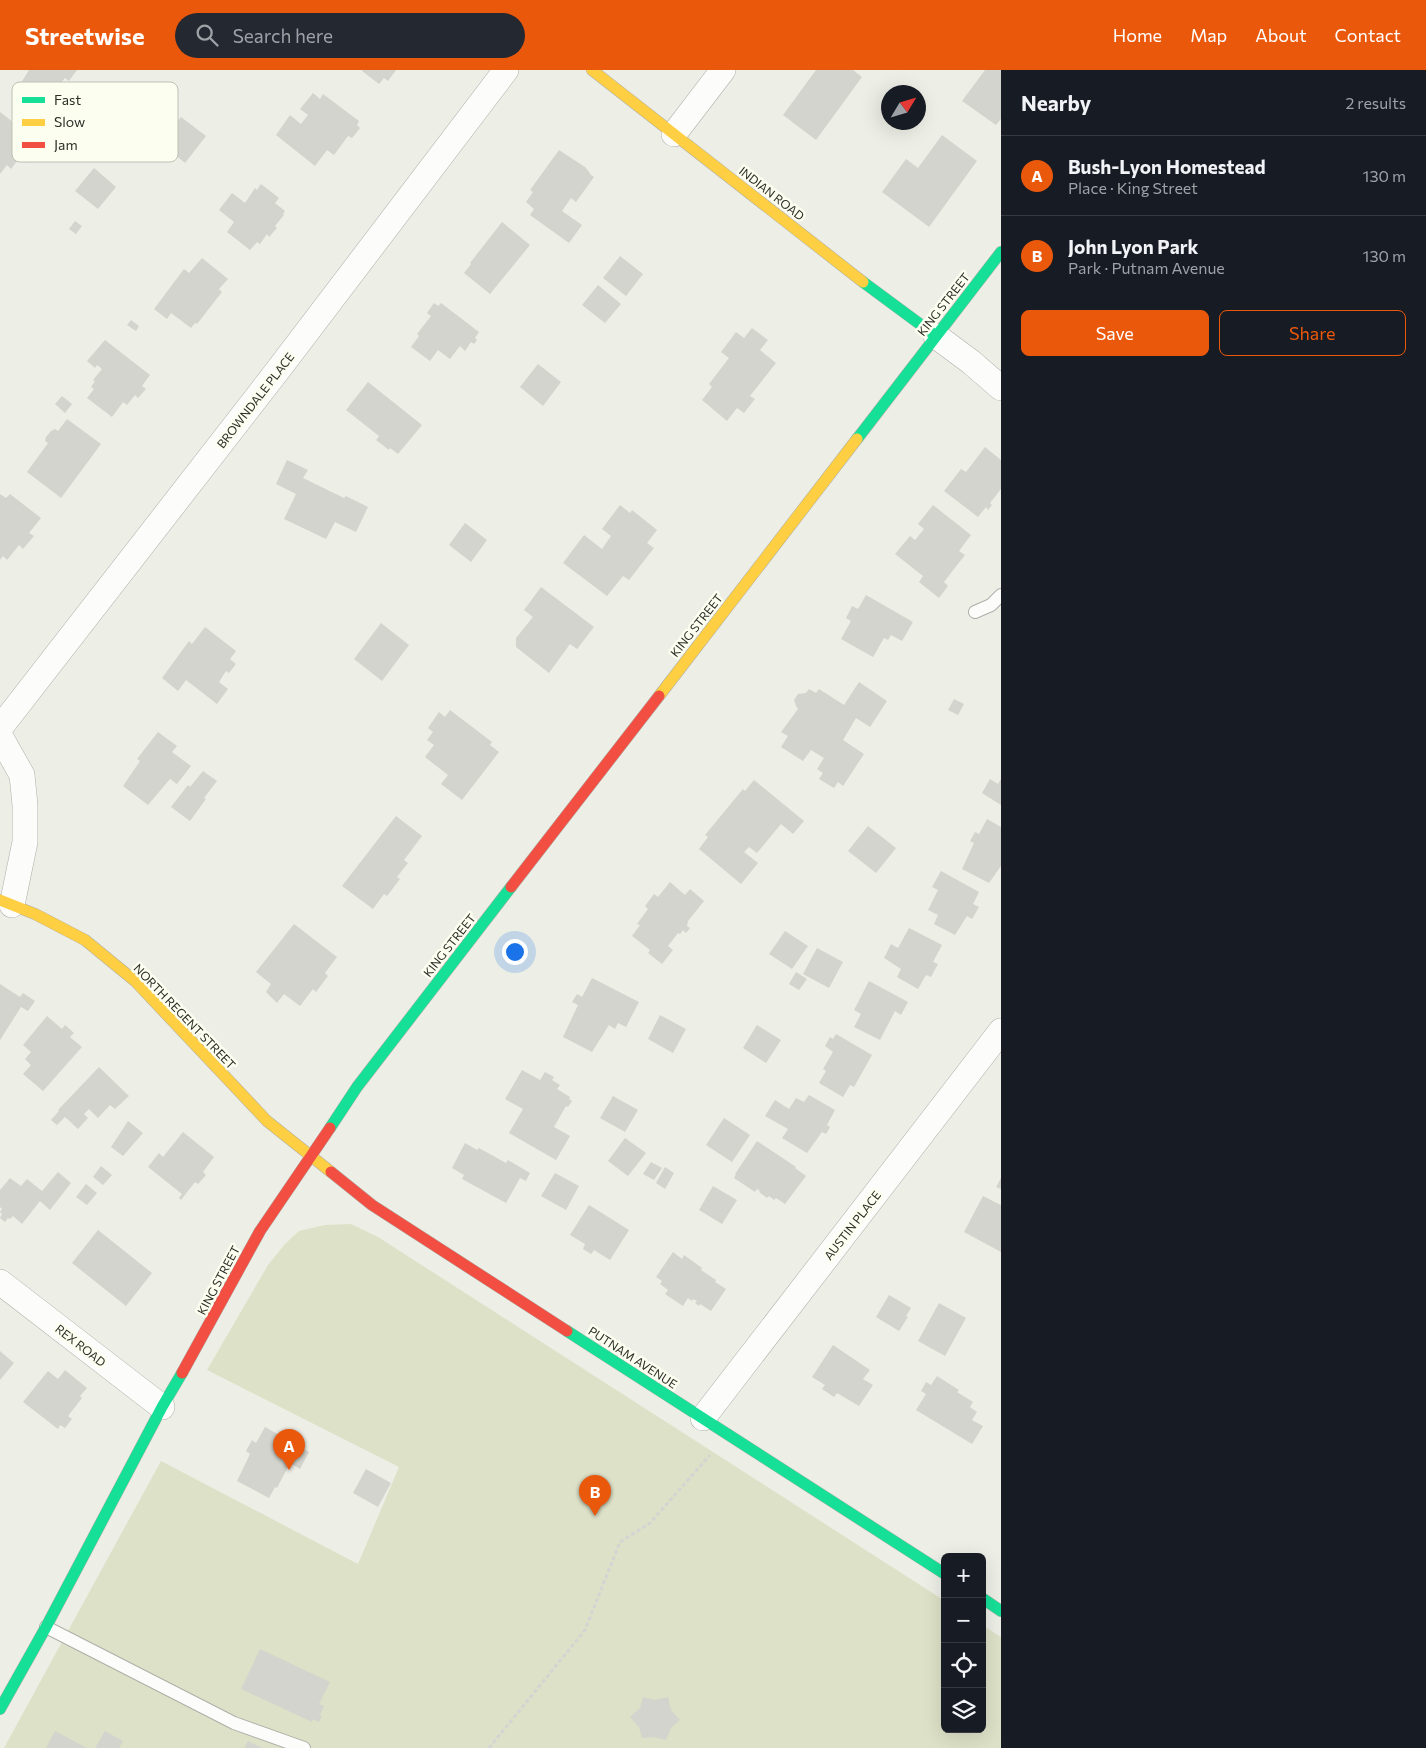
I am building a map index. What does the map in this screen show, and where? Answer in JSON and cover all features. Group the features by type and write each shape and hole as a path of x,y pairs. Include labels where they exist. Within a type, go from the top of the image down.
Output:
{"main road":[{"name":"INDIAN ROAD","path":"592,70 902,312 936,336"},
{"name":"KING STREET","path":"0,1709 46,1627 162,1408 260,1231 357,1087 1001,252"},
{"name":"NORTH REGENT STREET","path":"6,903 35,914 85,940 134,982 267,1121 310,1157"},
{"name":"PUTNAM AVENUE","path":"310,1157 372,1205 941,1571"},
{"path":"986,1601 1001,1611"}],"street":[{"name":"BROWNDALE PLACE","path":"0,728 278,370 506,70"},
{"path":"674,134 723,70"},
{"path":"936,336 971,362 1001,388"},
{"path":"0,736 22,775 24,806 25,842 6,903"},
{"name":"AUSTIN PLACE","path":"703,1418 1001,1031"},
{"name":"REX ROAD","path":"0,1282 162,1408"}],"lane":[{"path":"975,612 991,605 1001,595"},
{"path":"46,1627 234,1723 304,1748"}],"path":[{"path":"489,1748 585,1630 620,1542 650,1523 696,1472 727,1433"}],"green space":[{"path":"351,1224 378,1237 941,1598 941,1733 986,1733 986,1628 1001,1637 1001,1748 4,1748 161,1461 358,1564 399,1467 207,1370 268,1265 285,1244 299,1231 325,1225"}],"building":[{"path":"29,70 77,70 69,81 65,78 62,82 22,82"},
{"path":"363,70 396,70 388,81 384,78 379,84"},
{"path":"816,70 853,70 862,77 816,140 783,115"},
{"path":"985,70 1001,70 1001,119 996,125 962,101"},
{"path":"313,93 320,99 323,94 359,121 357,125 360,128 352,138 348,136 334,155 327,150 315,166 276,135 290,115 301,124 308,115 300,109"},
{"path":"0,112 12,121 12,162 16,162 11,169 7,165 0,174"},
{"path":"181,117 206,136 185,163 178,157 178,121"},
{"path":"942,135 977,161 929,227 882,192 906,159 918,168"},
{"path":"559,150 585,167 594,177 576,202 571,198 562,211 582,225 569,243 530,215 534,209 526,202 533,192 530,190"},
{"path":"94,168 116,187 98,209 75,191"},
{"path":"261,184 279,198 275,203 285,211 275,226 277,228 269,237 267,234 260,244 257,242 250,250 227,232 234,222 219,210 232,193 245,203 255,188 257,190"},
{"path":"75,221 82,226 76,234 69,229"},
{"path":"502,222 530,245 490,294 464,273"},
{"path":"620,256 643,274 626,296 603,278"},
{"path":"202,258 228,279 219,289 222,292 197,324 195,323 191,328 171,313 167,319 154,309 184,269 189,273"},
{"path":"598,285 621,304 605,323 582,305"},
{"path":"434,303 438,306 441,303 479,332 474,344 471,342 465,351 460,346 450,359 438,350 430,361 411,347 419,336 417,334 431,316 427,313"},
{"path":"131,320 139,326 136,331 127,325"},
{"path":"752,328 768,340 760,350 776,363 750,396 755,399 744,413 737,408 727,421 702,400 712,387 709,384 729,358 721,352 736,332 744,338"},
{"path":"105,340 150,375 142,386 146,389 138,398 135,395 127,405 123,402 112,417 87,398 94,389 91,387 95,381 93,380 102,369 97,365 95,368 87,361"},
{"path":"538,364 561,382 543,406 520,387"},
{"path":"368,382 422,425 398,454 376,440 379,436 346,410"},
{"path":"62,396 72,404 65,413 55,404"},
{"path":"67,419 101,444 61,498 27,472 48,443 45,441 46,437 55,429 58,431"},
{"path":"985,447 1001,460 1001,489 990,503 992,505 988,510 986,507 978,517 944,491 961,469 966,472"},
{"path":"287,460 308,470 303,478 344,498 346,496 368,507 356,532 335,522 326,539 284,519 296,494 276,484"},
{"path":"0,494 6,498 10,494 41,518 29,533 34,536 23,549 19,545 7,560 3,556 0,560"},
{"path":"620,505 630,513 632,510 657,530 647,543 654,548 629,580 623,576 607,596 563,563 584,535 602,549 611,536 602,529"},
{"path":"933,505 971,535 959,551 965,555 944,582 948,586 939,598 919,582 923,576 895,554 910,536 915,540 924,529 918,524"},
{"path":"465,523 487,540 471,562 449,545"},
{"path":"541,587 594,627 577,649 570,644 549,673 516,647 516,638 533,617 524,610"},
{"path":"866,595 913,622 902,641 891,635 888,640 884,638 873,657 841,639 851,621 846,618 852,606 858,609"},
{"path":"381,623 409,645 382,681 354,659"},
{"path":"205,627 236,651 230,659 236,664 229,673 226,671 219,682 228,689 217,704 186,680 178,691 162,678 189,641 192,644"},
{"path":"859,682 887,701 870,727 856,718 843,740 864,754 843,786 838,782 834,788 819,779 823,773 817,769 824,758 811,750 803,761 781,747 788,736 781,732 798,709 794,700 798,694 806,693 809,689 816,693 819,689 844,705"},
{"path":"954,699 964,704 958,715 948,710"},
{"path":"450,710 492,742 490,745 499,752 462,800 441,784 448,775 425,757 434,745 427,740 433,732 428,728 439,712 445,717"},
{"path":"158,732 177,746 172,752 191,766 177,784 170,779 148,805 123,786 140,761 137,759"},
{"path":"203,771 217,781 190,821 171,807 188,785 190,787"},
{"path":"990,779 998,784 1001,779 1001,805 982,793"},
{"path":"754,780 804,821 793,834 781,824 757,853 749,847 744,852 758,863 741,884 699,849 708,837 705,835 743,789 745,791"},
{"path":"396,816 422,836 404,860 408,863 397,877 400,879 387,896 384,894 373,909 342,886"},
{"path":"987,819 1001,827 1001,866 989,883 962,869 974,843 970,841 975,832 979,834"},
{"path":"868,826 896,848 876,873 848,851"},
{"path":"941,871 979,892 973,904 979,907 972,919 967,916 955,935 934,924 938,915 928,910 938,890 932,887"},
{"path":"670,882 685,895 690,889 704,901 688,921 687,926 690,928 686,933 683,930 680,934 678,933 668,946 673,950 662,964 648,953 650,950 632,936 640,925 637,924 648,909 645,906 654,894 658,897"},
{"path":"294,924 337,957 325,973 328,976 316,992 313,989 300,1006 284,994 277,1003 266,992 271,984 256,972"},
{"path":"909,928 942,945 933,962 938,964 931,977 926,975 918,989 897,977 901,969 884,958 891,944 898,948"},
{"path":"785,931 808,946 792,969 769,954"},
{"path":"817,948 843,962 829,988 803,974"},
{"path":"796,972 807,979 799,990 789,984"},
{"path":"592,978 639,1002 626,1027 618,1023 615,1029 609,1025 592,1052 563,1037 578,1005 572,1002 577,994 582,997"},
{"path":"869,981 908,1002 901,1015 895,1011 880,1040 854,1027 861,1014 854,1010"},
{"path":"0,984 20,997 23,993 35,1001 28,1011 21,1007 0,1040"},
{"path":"660,1015 686,1029 673,1053 648,1039"},
{"path":"47,1016 62,1029 65,1025 74,1033 70,1037 82,1047 43,1091 23,1074 31,1065 25,1059 31,1052 23,1045"},
{"path":"757,1025 781,1040 766,1063 743,1048"},
{"path":"836,1034 872,1055 854,1087 850,1085 843,1097 819,1083 826,1071 823,1069 833,1052 825,1046 830,1037 833,1039"},
{"path":"99,1067 129,1096 115,1109 110,1105 98,1118 89,1109 84,1114 88,1118 78,1129 65,1117 57,1125 51,1120 58,1110"},
{"path":"522,1070 540,1080 545,1072 554,1077 552,1080 560,1085 557,1089 570,1097 569,1099 572,1101 568,1107 566,1106 554,1127 570,1136 556,1160 509,1133 523,1109 505,1099"},
{"path":"809,1095 835,1110 827,1125 830,1127 826,1134 822,1132 807,1153 782,1138 788,1129 765,1116 775,1100 789,1109 796,1098 804,1102"},
{"path":"613,1096 638,1110 625,1132 600,1118"},
{"path":"724,1118 750,1135 732,1162 706,1145"},
{"path":"128,1121 143,1133 123,1156 111,1147"},
{"path":"183,1132 214,1157 203,1172 206,1175 198,1184 195,1182 181,1200 179,1198 182,1194 148,1167 159,1153 163,1157"},
{"path":"625,1138 646,1153 628,1176 608,1161"},
{"path":"757,1141 796,1167 806,1176 785,1204 776,1198 774,1200 769,1196 767,1198 757,1189 755,1192 734,1178"},
{"path":"465,1143 477,1150 479,1148 506,1163 508,1160 530,1173 526,1181 520,1178 506,1203 462,1179 464,1175 452,1168"},
{"path":"651,1162 662,1168 654,1180 643,1174"},
{"path":"101,1166 112,1175 103,1185 93,1177"},
{"path":"665,1167 674,1173 665,1189 656,1183"},
{"path":"58,1172 71,1183 50,1210 40,1201 22,1224 13,1216 5,1222 0,1218 2,1209 0,1207 0,1190 10,1178 21,1186 27,1179 42,1191"},
{"path":"555,1173 579,1186 566,1210 541,1196"},
{"path":"1001,1178 1001,1189 996,1187"},
{"path":"86,1184 97,1193 87,1205 76,1197"},
{"path":"713,1186 737,1200 722,1224 699,1210"},
{"path":"983,1196 1001,1205 1001,1252 964,1232"},
{"path":"589,1205 629,1230 610,1260 594,1250 591,1254 583,1249 585,1244 570,1235"},
{"path":"98,1230 152,1273 126,1306 72,1263"},
{"path":"673,1252 682,1259 684,1255 726,1289 711,1311 700,1304 699,1306 695,1303 697,1301 693,1299 692,1301 688,1298 683,1306 665,1294 668,1290 660,1284 662,1281 656,1277"},
{"path":"889,1295 911,1308 906,1316 908,1317 899,1331 876,1317"},
{"path":"939,1303 966,1318 945,1356 918,1341"},
{"path":"833,1345 870,1370 863,1379 873,1385 859,1406 837,1393 834,1397 822,1389 825,1385 812,1377"},
{"path":"0,1351 14,1363 0,1380"},
{"path":"65,1370 87,1388 68,1416 72,1419 65,1428 60,1425 58,1429 23,1402 48,1371 58,1379"},
{"path":"937,1376 959,1390 957,1392 973,1402 970,1407 977,1412 972,1420 983,1426 972,1444 916,1410 926,1394 921,1391 926,1382 931,1385"},
{"path":"265,1427 309,1452 300,1469 290,1463 277,1488 275,1487 269,1498 237,1481 250,1454 246,1451 252,1440 256,1443"},
{"path":"366,1469 391,1483 378,1507 353,1493"},
{"path":"260,1649 330,1682 319,1704 324,1706 319,1722 313,1719 312,1722 241,1689"},
{"path":"643,1697 655,1700 668,1697 671,1710 680,1720 671,1728 666,1740 654,1737 642,1738 639,1727 630,1717 640,1708"},
{"path":"55,1731 87,1748 46,1748"},
{"path":"105,1731 123,1741 119,1748 95,1748"},
{"path":"248,1741 262,1748 244,1748"}],"traffic: fast":[{"path":"857,439 1001,252"},
{"path":"863,282 936,336"},
{"path":"330,1128 357,1087 511,887"},
{"path":"567,1331 941,1571"},
{"path":"0,1709 182,1373"},
{"path":"986,1601 1001,1611"}],"traffic: slow":[{"path":"592,70 863,282"},
{"path":"659,696 857,439"},
{"path":"0,900 35,914 85,940 135,981 267,1121 331,1172"}],"traffic: jam":[{"path":"511,887 659,696"},
{"path":"182,1373 260,1231 330,1128"},
{"path":"331,1172 372,1205 567,1331"}],"place":[{"name":"Bush-Lyon Homestead","path":"289,1470"},
{"name":"John Lyon Park","path":"595,1516"}]}
